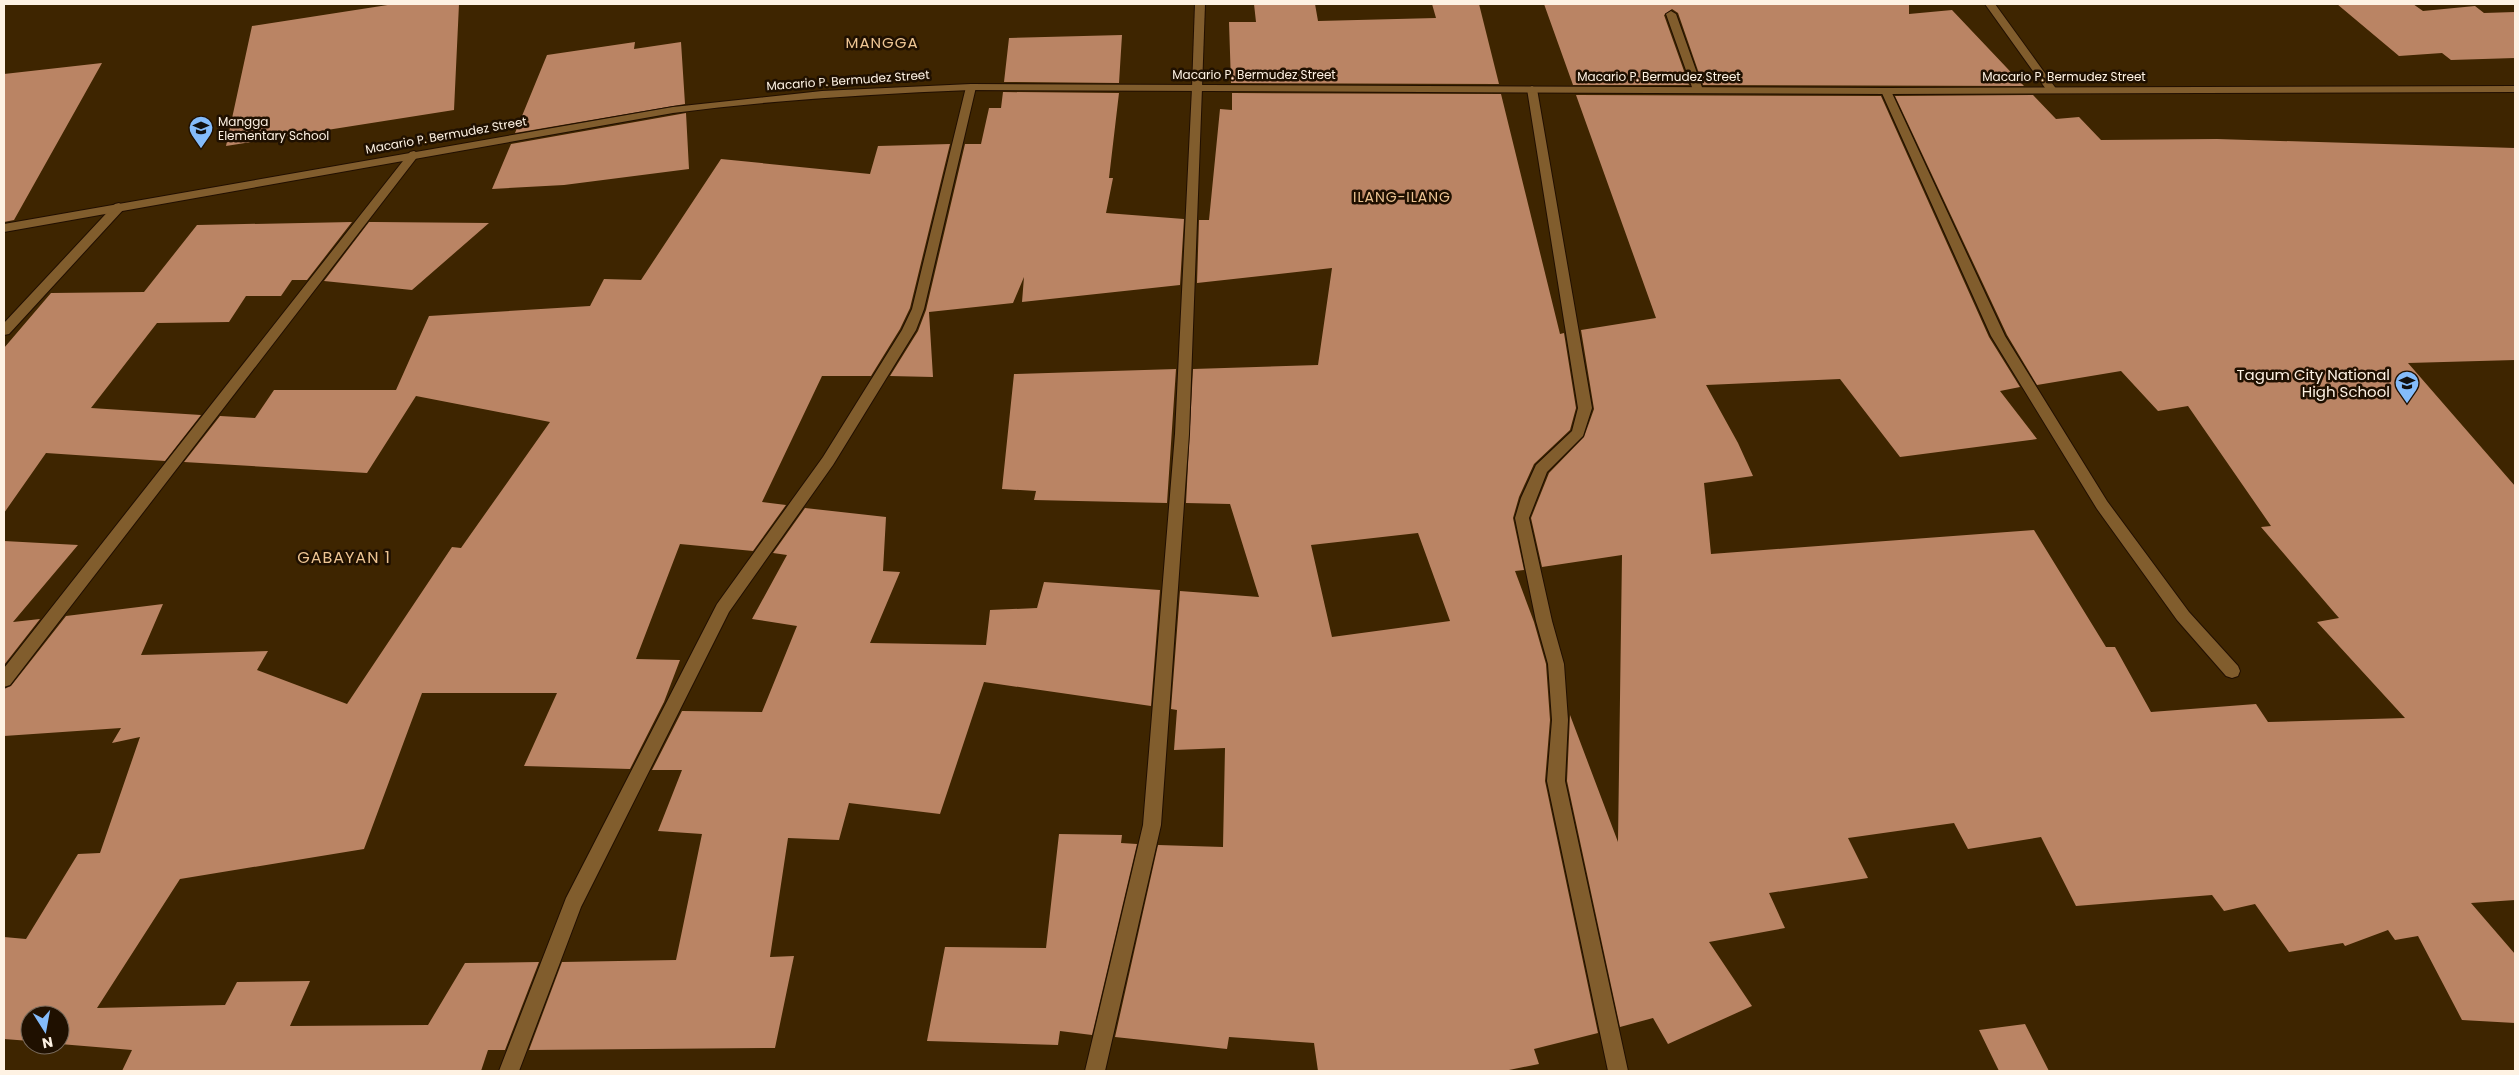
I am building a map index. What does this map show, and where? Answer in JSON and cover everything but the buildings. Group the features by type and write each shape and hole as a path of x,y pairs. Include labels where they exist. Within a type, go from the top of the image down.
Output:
{"street":[{"path":"1095,1071 1152,826 1182,434 1200,4"},
{"path":"1990,4 2052,90"},
{"path":"1671,14 1698,90"},
{"path":"509,1071 573,904 723,608 828,461 909,330 918,309 971,87"},
{"name":"Macario P. Bermudez Street","path":"4,228 414,154 734,101 878,90 971,87 1886,91 2515,89"},
{"path":"1532,89 1585,408 1578,434 1558,450 1542,469 1528,498 1522,518 1544,621 1556,664 1556,688 1560,720 1556,781 1618,1071"},
{"path":"1886,91 1998,336 2102,505 2183,616 2232,671"},
{"path":"4,680 414,154"},
{"path":"4,331 118,207"}],"place":[{"name":"Mangga Elementary School","path":"201,149"},
{"name":"Tagum City National High School","path":"2407,404"}],"district":[{"name":"MANGGA","path":"882,42"},
{"name":"ILANG-ILANG","path":"1402,197"},
{"name":"GABAYAN 1","path":"344,557"}]}
